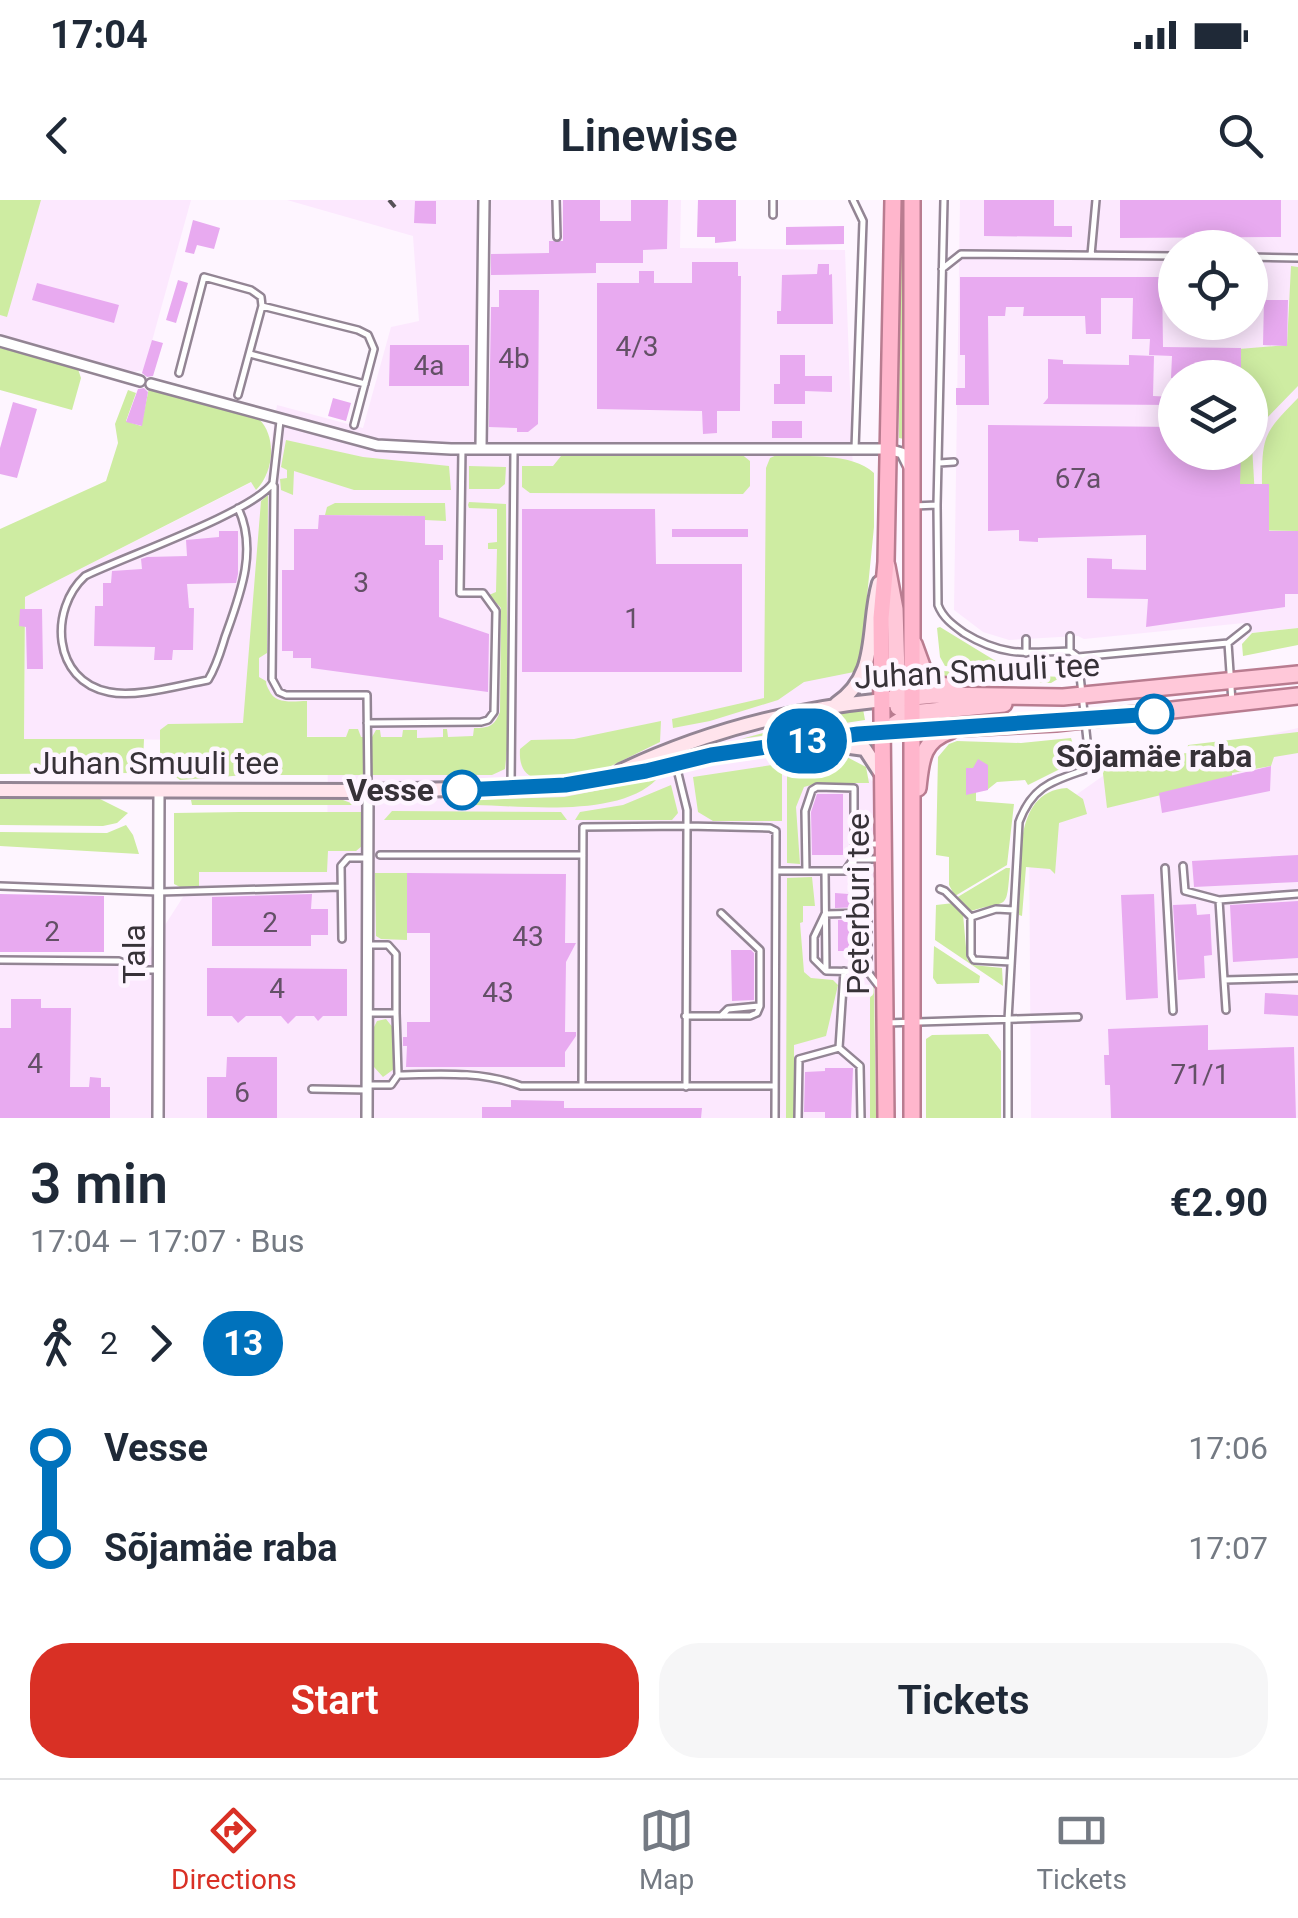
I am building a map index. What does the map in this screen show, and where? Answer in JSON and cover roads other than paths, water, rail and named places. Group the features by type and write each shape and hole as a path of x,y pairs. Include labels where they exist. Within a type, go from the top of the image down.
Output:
{"highway":[{"name":"Peterburi tee","path":"893,200 886,562 881,618 903,709 913,820 912,1118"},
{"name":"Peterburi tee","path":"886,1118 883,732 903,709 912,633 912,200"}],"main road":[{"path":"822,709 839,703 865,672 874,600 886,562"},
{"path":"912,633 921,669 939,686 1009,688 1063,697"},
{"name":"Juhan Smuuli tee","path":"610,776 672,747 822,709 903,709 1298,674"},
{"name":"Juhan Smuuli tee","path":"903,709 959,728 1083,720 1298,696"},
{"name":"Juhan Smuuli tee","path":"0,790 368,791 565,785 711,755 883,732 903,709"},
{"path":"913,820 924,752 933,739 959,728"},
{"path":"800,742 864,749 878,765 884,787"}],"street":[{"path":"481,448 484,200"},
{"path":"0,341 377,445 888,449 902,454 910,470"},
{"name":"Tala","path":"158,1118 159,790"},
{"path":"367,1118 368,791"}],"lane":[{"path":"556,200 557,237"},
{"path":"773,200 773,215"},
{"path":"853,200 863,220 855,449"},
{"path":"944,200 937,505 938,605 942,615 988,647 1026,653 1070,651 1078,657 1228,643 1247,628"},
{"path":"1092,255 1096,200"},
{"path":"942,269 961,254 1158,256"},
{"path":"1268,257 1298,258"},
{"path":"179,373 204,277 251,290 260,297 262,306 238,395"},
{"path":"262,306 368,335 374,349 354,425"},
{"path":"250,354 365,384"},
{"path":"280,418 274,481 274,686 278,692 295,696 367,696 368,791"},
{"path":"367,723 482,722 494,712 496,612 483,593 460,593 462,448"},
{"path":"511,788 514,448"},
{"path":"939,462 954,462"},
{"path":"238,508 248,551 241,592 219,663 208,680 155,690 109,692 85,682 69,665 61,642 62,614 72,588 85,576 129,554 238,508 267,491 274,481"},
{"path":"911,506 937,505"},
{"path":"1070,636 1070,651"},
{"path":"1026,639 1026,653"},
{"path":"1228,643 1232,704"},
{"path":"1008,1118 1008,1020 1018,822 1037,790 1090,768 1078,657"},
{"path":"672,747 688,810 686,1087"},
{"path":"806,871 805,811 812,790 854,788 854,884 868,890 868,972 880,987 886,1015 912,1022 1078,1016"},
{"path":"582,1086 583,826 770,828 776,831 774,1118"},
{"path":"854,844 885,851"},
{"path":"776,871 845,871 854,859 885,851"},
{"path":"380,855 583,855"},
{"path":"342,940 342,866 348,858 369,858"},
{"path":"1183,866 1185,891 1219,900 1298,894"},
{"path":"1165,868 1173,1011"},
{"path":"824,871 826,971"},
{"path":"0,886 159,892 342,887"},
{"path":"940,890 971,917 974,960 1011,962"},
{"path":"1219,900 1226,1010"},
{"path":"971,917 996,909 1014,910"},
{"path":"826,914 868,913"},
{"path":"686,1016 750,1016 760,1006 760,950 722,914"},
{"path":"826,914 814,937 814,959 826,971 868,972"},
{"path":"312,1089 391,1085 398,1075 396,954 388,945 368,945"},
{"path":"0,960 118,961 140,970 158,970"},
{"path":"839,1048 844,971"},
{"path":"1224,980 1298,978"},
{"path":"368,1013 396,1012"},
{"path":"798,1118 798,1059 839,1048"},
{"path":"839,1048 860,1066 861,1118"},
{"path":"398,1075 495,1076 521,1086 774,1086"}],"railway":[{"path":"389,200 395,207"}],"place":[{"name":"Sõjamäe raba","path":"1154,714"},
{"name":"Vesse","path":"462,790"}]}
